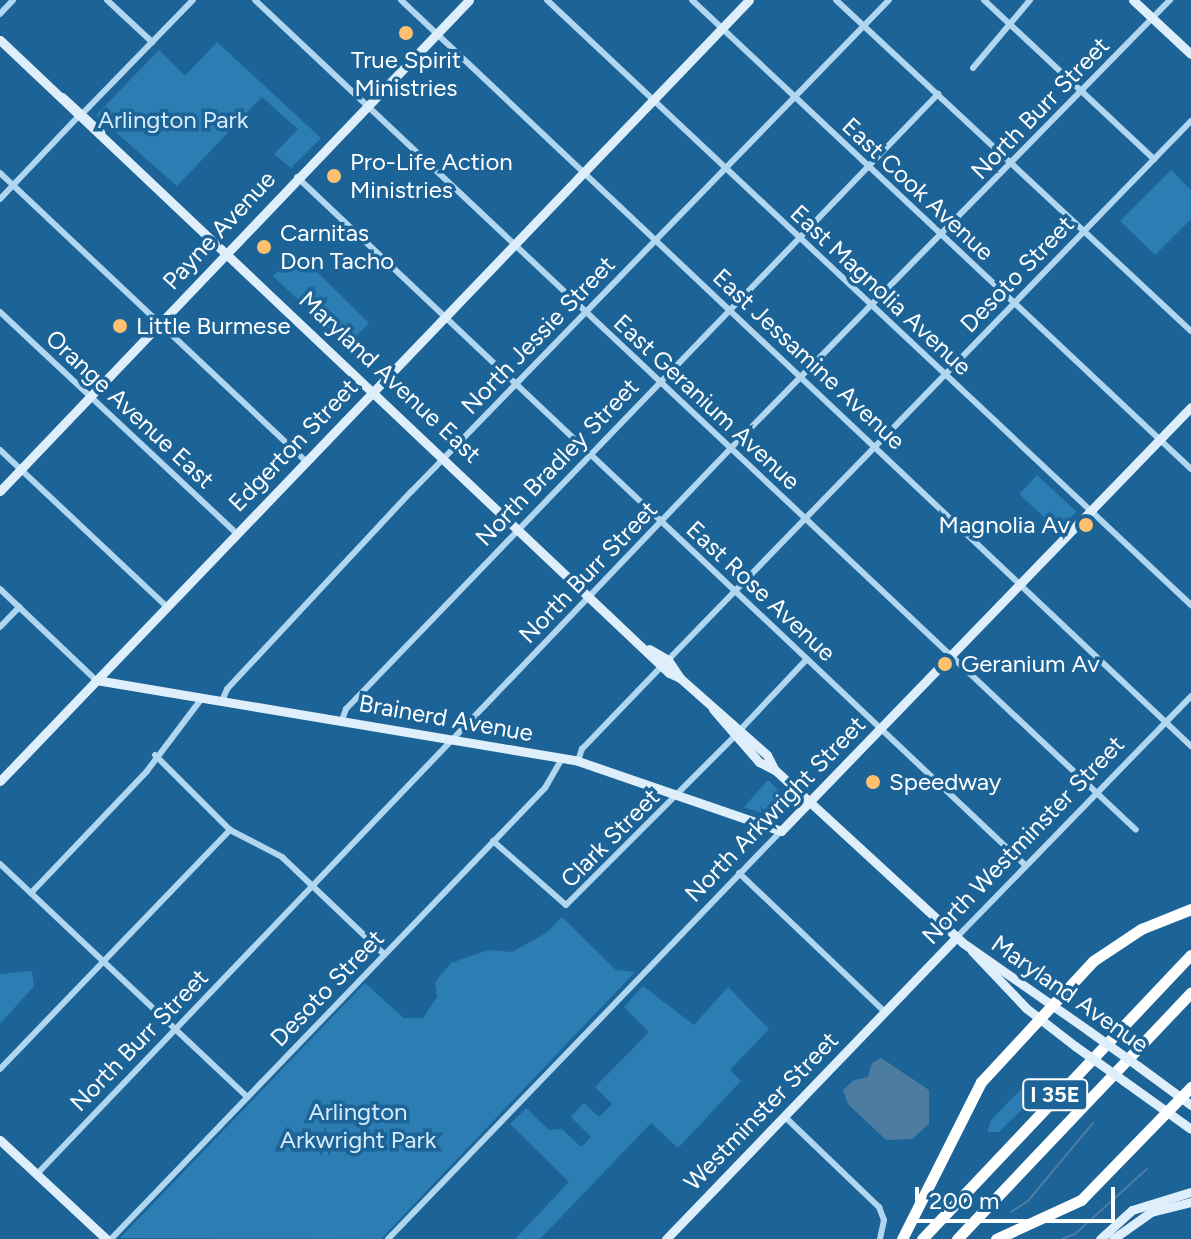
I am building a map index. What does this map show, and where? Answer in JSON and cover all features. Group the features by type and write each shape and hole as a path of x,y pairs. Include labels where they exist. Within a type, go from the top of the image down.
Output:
{"highway":[{"path":"902,1239 932,1187 973,1093 1107,950 1191,909"},
{"name":"I 35E","path":"922,1239 1191,955"},
{"name":"I 35E","path":"957,1239 1191,992"},
{"path":"996,1239 1081,1200 1167,1112 1186,1101 1191,1087"}],"street":[{"path":"0,14 13,0"},
{"path":"107,0 152,42"},
{"path":"0,199 193,0"},
{"name":"East Geranium Avenue","path":"255,0 1136,830"},
{"name":"East Jessamine Avenue","path":"401,0 1191,746"},
{"name":"Payne Avenue","path":"0,491 469,0"},
{"name":"East Magnolia Avenue","path":"547,0 1191,605"},
{"name":"East Cook Avenue","path":"692,0 1191,469"},
{"name":"Edgerton Street","path":"0,781 749,0"},
{"path":"836,0 1191,331"},
{"name":"North Jessie Street","path":"222,701 227,689 445,456 889,0"},
{"path":"984,0 1154,159"},
{"path":"973,68 1008,22 1030,0"},
{"path":"1133,0 1191,54"},
{"name":"North Burr Street","path":"36,1175 173,1028 312,887 730,449 1170,0"},
{"name":"Maryland Avenue East","path":"0,40 665,663 809,802 967,946"},
{"name":"North Bradley Street","path":"342,720 346,709 589,453 938,94"},
{"name":"Desoto Street","path":"578,761 582,749 1191,121"},
{"path":"0,173 305,460"},
{"name":"East Rose Avenue","path":"297,177 1026,866"},
{"name":"Orange Avenue East","path":"0,312 236,533"},
{"name":"North Arkwright Street","path":"388,1239 1191,407"},
{"path":"0,450 166,606"},
{"path":"0,589 96,680"},
{"path":"0,627 19,607"},
{"name":"Clark Street","path":"493,841 566,905 679,794 807,659"},
{"name":"Brainerd Avenue","path":"96,680 578,761 781,831"},
{"name":"North Westminster Street","path":"884,1011 1191,696"},
{"path":"31,893 147,771 155,755 202,698"},
{"path":"155,755 230,830 282,857 384,954"},
{"name":"Desoto Street","path":"108,1239 553,779 562,758"},
{"path":"0,1069 230,830"},
{"path":"0,864 247,1097"},
{"path":"739,873 884,1011"},
{"name":"Maryland Avenue","path":"967,946 1186,1101"},
{"name":"Maryland Avenue","path":"967,946 1041,1020 1191,1129"},
{"name":"Westminster Street","path":"666,1239 884,1011"},
{"path":"784,1116 879,1207 884,1220 880,1239"},
{"path":"0,1140 108,1239"},
{"path":"1100,1239 1132,1210 1190,1198"},
{"path":"1113,1239 1138,1218 1166,1202"}],"green space":[{"name":"Arlington Park","path":"217,42 321,138 291,168 274,154 298,129 262,97 177,186 96,115 159,50 185,76"},
{"path":"1171,170 1191,190 1191,219 1155,255 1120,221"},
{"path":"303,258 369,323 347,346 273,276 290,259"},
{"path":"1037,475 1076,512 1059,531 1019,494"},
{"path":"768,780 794,805 780,819 744,807"},
{"name":"Arlington Arkwright Park","path":"562,917 616,970 635,972 381,1239 120,1238 365,983 404,1018 423,1018 437,997 435,982 451,963 488,950 512,952 546,933"},
{"path":"32,971 34,986 0,1024 0,974"},
{"path":"643,986 694,1025 728,987 769,1029 730,1070 741,1081 678,1148 651,1123 540,1239 515,1239 569,1182 510,1124 526,1108 549,1130 562,1129 581,1147 591,1137 571,1117 584,1103 599,1117 612,1104 595,1087 649,1032 624,1007"},
{"path":"1032,1078 1043,1084 1040,1092 999,1132 987,1132 991,1120"}],"shaded area":[{"path":"881,1058 929,1090 929,1124 912,1139 886,1140 848,1104 843,1090 854,1080 868,1077 872,1063"}],"waterway":[{"path":"1011,1212 1028,1201 1093,1123"},
{"path":"1062,1239 1075,1234 1147,1169"}],"place":[{"name":"True Spirit Ministries","path":"406,33"},
{"name":"Pro-Life Action Ministries","path":"334,176"},
{"name":"Carnitas Don Tacho","path":"264,247"},
{"name":"Little Burmese","path":"120,326"},
{"name":"Magnolia Av","path":"1086,525"},
{"name":"Geranium Av","path":"945,664"},
{"name":"Speedway","path":"873,782"}]}
